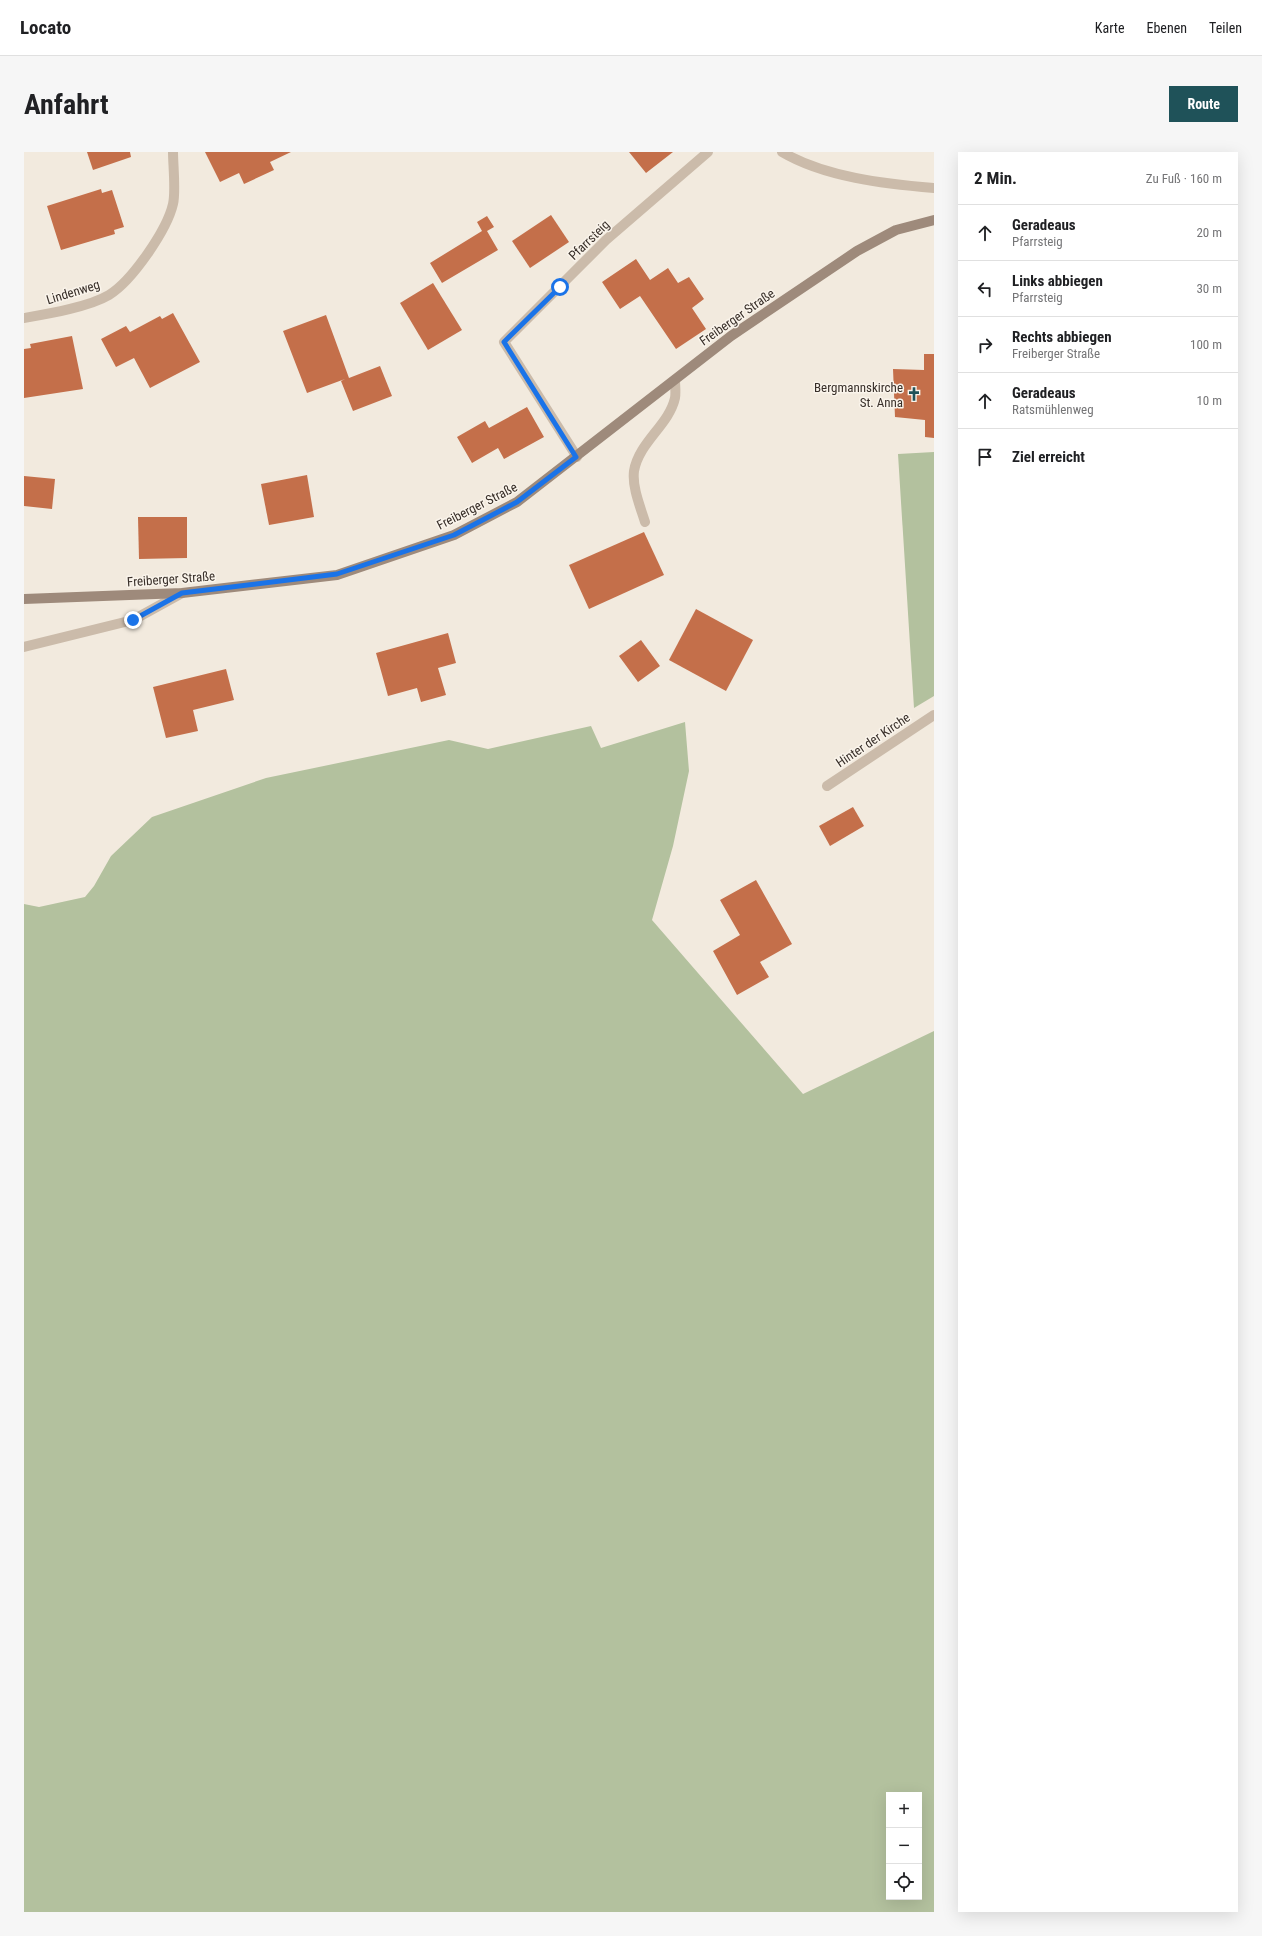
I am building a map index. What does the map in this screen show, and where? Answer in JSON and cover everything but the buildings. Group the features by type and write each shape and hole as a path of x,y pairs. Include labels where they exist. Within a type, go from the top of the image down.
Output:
{"street":[{"name":"Lindenweg","path":"24,318 76,307 109,295 127,280 155,243 174,203 173,152"},
{"name":"Pfarrsteig","path":"576,457 504,342 606,240 708,152"},
{"path":"782,152 798,162 847,175 901,186 934,188"},
{"name":"Freiberger Straße","path":"24,599 182,593 337,574 454,535 517,502 731,336 857,251 896,230 934,220"},
{"path":"645,522 635,486 634,471 647,443 671,411 676,397 675,380"},
{"path":"24,647 133,620 182,593"},
{"name":"Hinter der Kirche","path":"827,786 934,715"}],"green space":[{"path":"934,452 934,696 914,708 898,454"},
{"path":"685,722 689,771 673,846 652,920 803,1094 934,1031 934,1912 24,1912 24,904 39,907 85,897 94,886 111,856 152,817 266,778 449,740 488,749 591,726 601,748"}],"place":[{"name":"Bergmannskirche St. Anna","path":"914,394"}],"route":[{"path":"133,620 182,593 250,586 337,574 454,535 517,502 576,457 504,342 560,287"}]}
